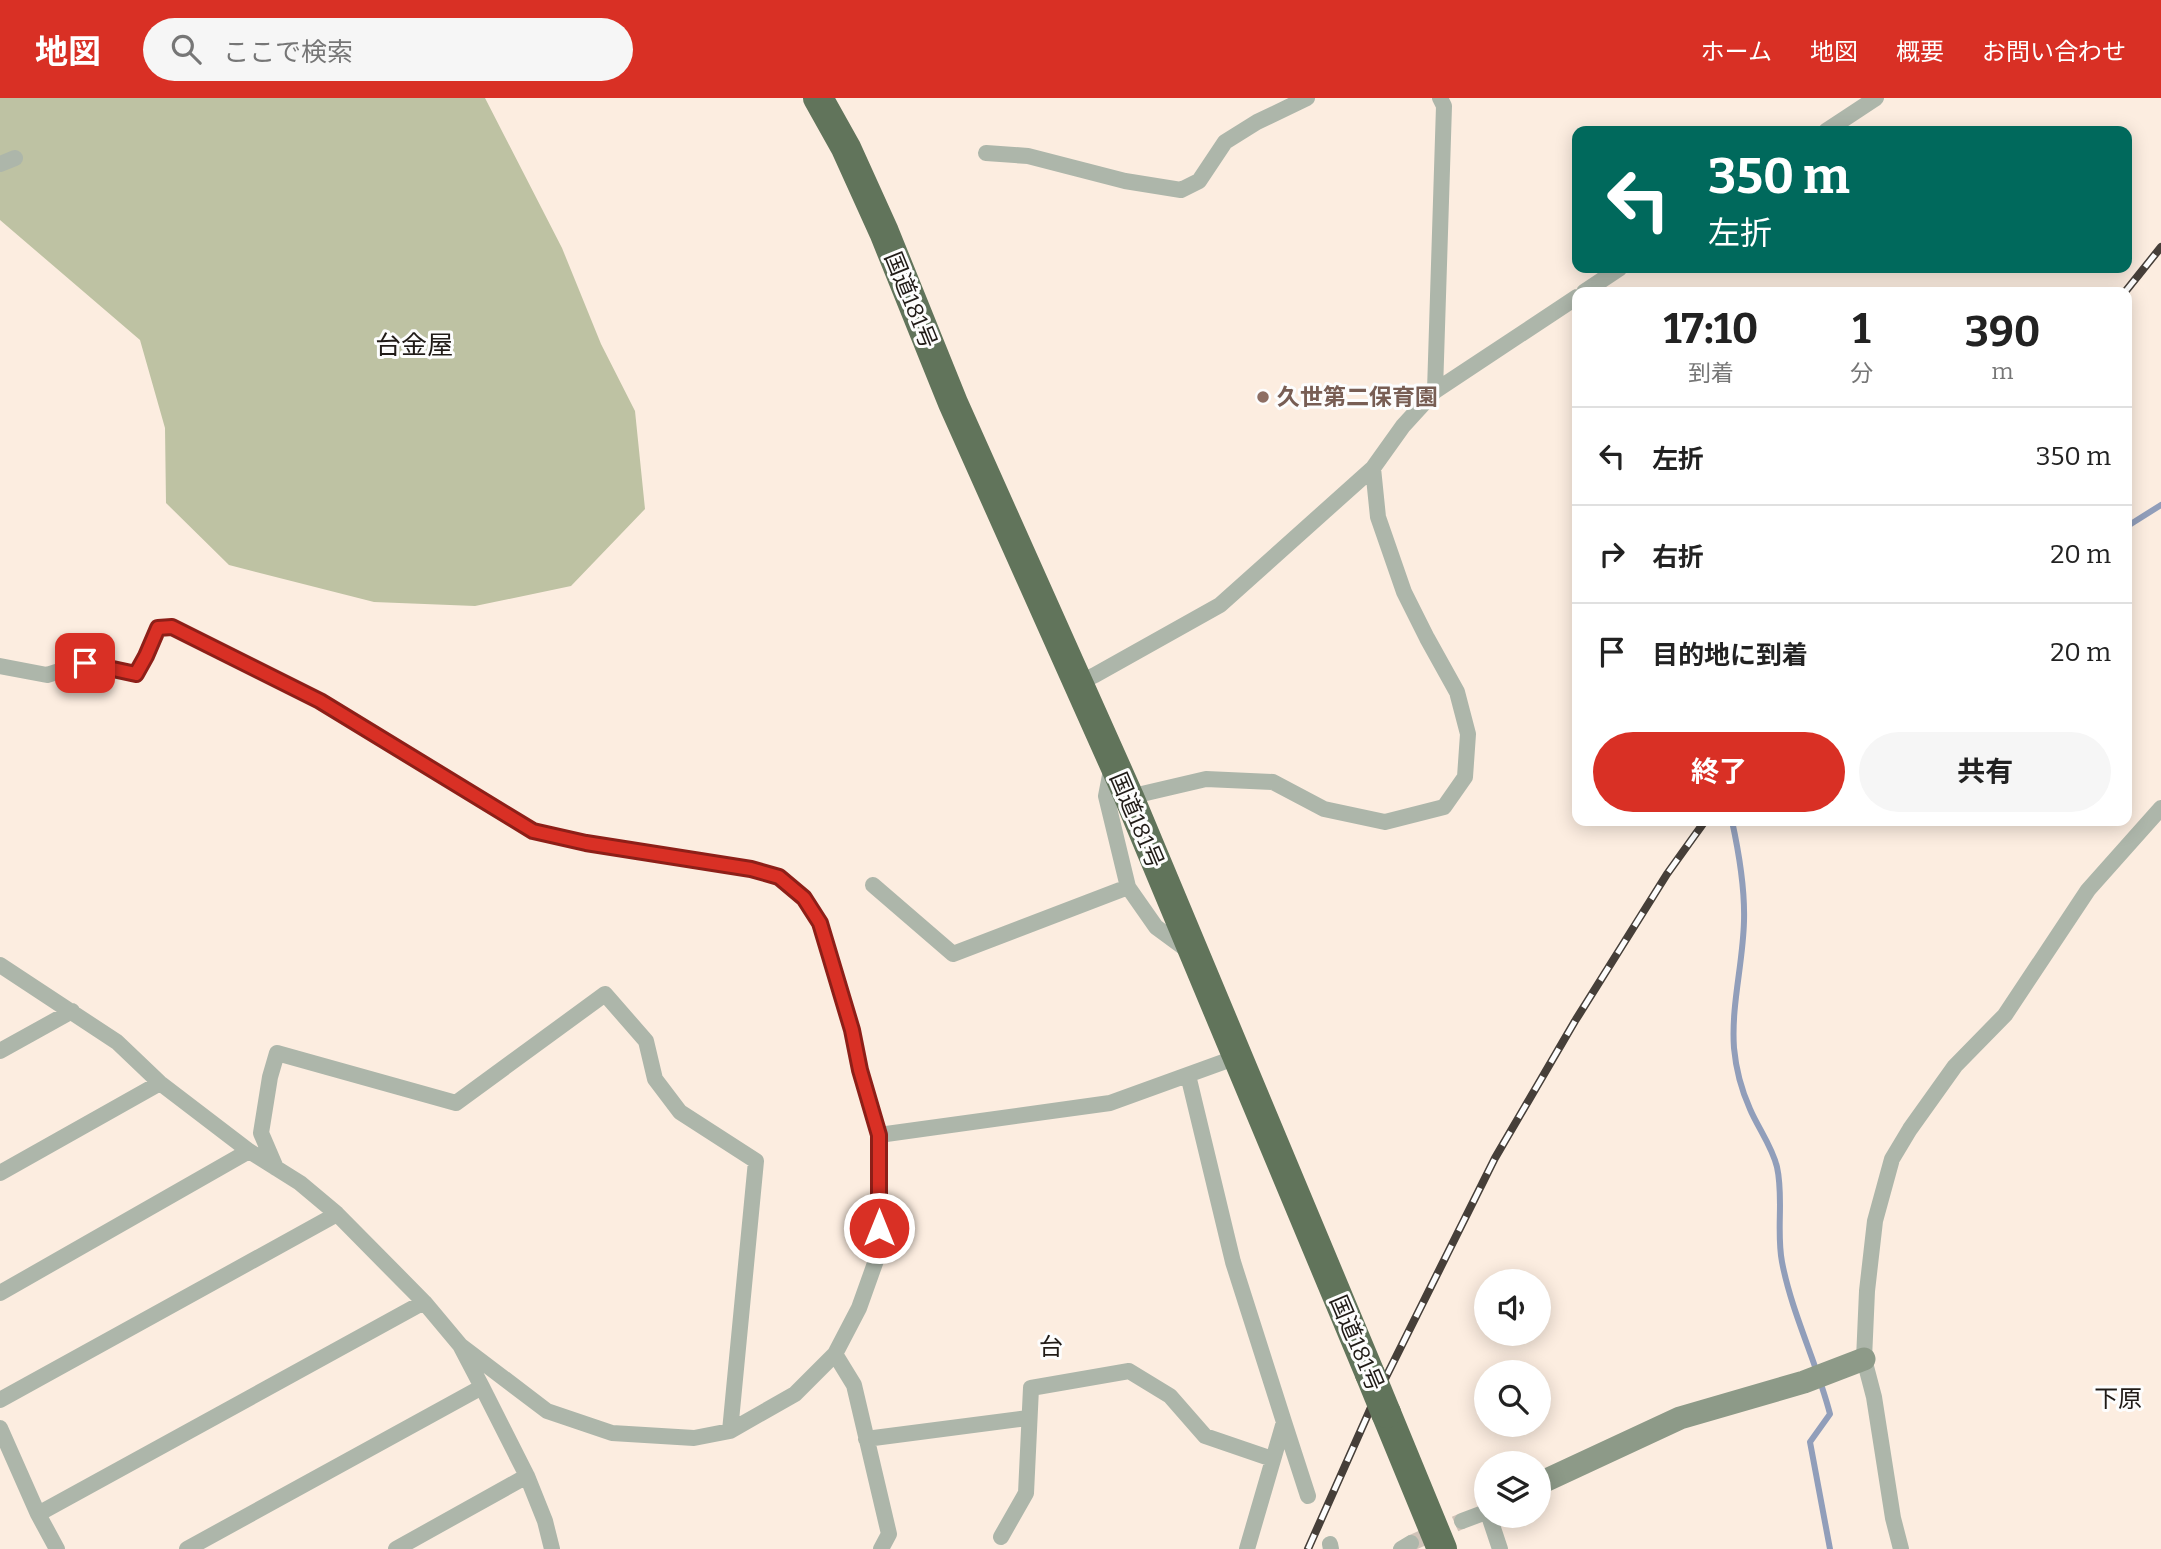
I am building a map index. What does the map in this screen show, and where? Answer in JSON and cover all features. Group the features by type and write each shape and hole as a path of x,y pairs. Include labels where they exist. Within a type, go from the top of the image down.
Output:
{"highway":[{"name":"国道181号","path":"818,98 846,148 884,232 953,403 1129,797 1442,1549"}],"street":[{"path":"986,153 1028,156 1125,181 1181,190 1199,181 1225,142 1257,122 1307,98"},
{"path":"1435,391 1444,106 1440,98"},
{"path":"1834,126 1876,98"},
{"path":"1592,287 1612,273"},
{"path":"1078,683 1220,605 1373,468 1403,426 1435,391 1572,300"},
{"path":"1129,797 1206,779 1273,782 1324,808 1385,822 1444,807 1465,778 1468,734 1457,692 1427,638 1378,517 1373,468"},
{"path":"0,666 47,675 85,663 136,674 158,628 172,627 320,701 533,831 586,843 751,869 779,877 804,898 820,923 852,1030 860,1070 879,1135 879,1252 859,1308 835,1354 795,1394 730,1431 694,1438 612,1433 547,1411 460,1345 424,1303 337,1214 300,1183 249,1151 160,1083 117,1042 0,965"},
{"path":"1113,762 1106,796 1128,887 1156,927 1195,956"},
{"path":"1901,1549 1893,1518 1874,1397 1864,1359 1867,1291 1875,1221 1892,1159 1955,1066 2006,1015 2088,890 2161,808"},
{"path":"873,885 953,954 1128,887"},
{"path":"276,1168 261,1133 270,1077 277,1053 456,1103 604,994 646,1041 655,1079 680,1112 756,1161 730,1431"},
{"path":"0,1051 72,1012"},
{"path":"879,1135 1110,1103 1237,1056"},
{"path":"1188,1075 1233,1262 1308,1496"},
{"path":"0,1173 160,1083"},
{"path":"0,1293 249,1151"},
{"path":"0,1401 337,1214"},
{"path":"38,1514 424,1303"},
{"path":"460,1345 527,1476 545,1521 552,1549"},
{"path":"835,1354 854,1385 889,1534 881,1549"},
{"path":"1551,1478 1680,1418 1804,1382 1864,1359"},
{"path":"1001,1537 1026,1493 1031,1388 1129,1371 1170,1396 1205,1436 1272,1459"},
{"path":"187,1549 482,1387"},
{"path":"866,1439 1028,1418"},
{"path":"1247,1549 1284,1422"},
{"path":"0,1428 38,1514 57,1549"},
{"path":"396,1549 527,1476"},
{"path":"1462,1521 1474,1518"},
{"path":"1492,1528 1500,1549"}],"green space":[{"path":"0,98 485,98 562,248 601,344 635,411 645,509 571,586 475,606 374,602 229,565 166,503 165,428 140,340 0,220"}],"waterway":[{"path":"2132,523 2161,505"},
{"path":"1733,826 1741,870 1744,908 1734,1016 1735,1056 1744,1094 1777,1167 1780,1238 1786,1281 1830,1414 1810,1442 1830,1549"}],"tunnel":[{"path":"1411,1543 1462,1521"}],"railway":[{"path":"2129,287 2161,247"},
{"path":"1308,1549 1373,1403 1495,1158 1575,1021 1667,874 1701,826"}],"place":[{"name":"久世第二保育園","path":"1263,397"}],"district":[{"name":"台金屋","path":"414,345"},
{"name":"台","path":"1051,1347"},
{"name":"下原","path":"2118,1399"}],"route":[{"path":"85,663 136,674 158,628 172,627 320,701 533,831 586,843 751,869 779,877 804,898 820,923 852,1030 860,1070 879,1135 879,1228"}]}
